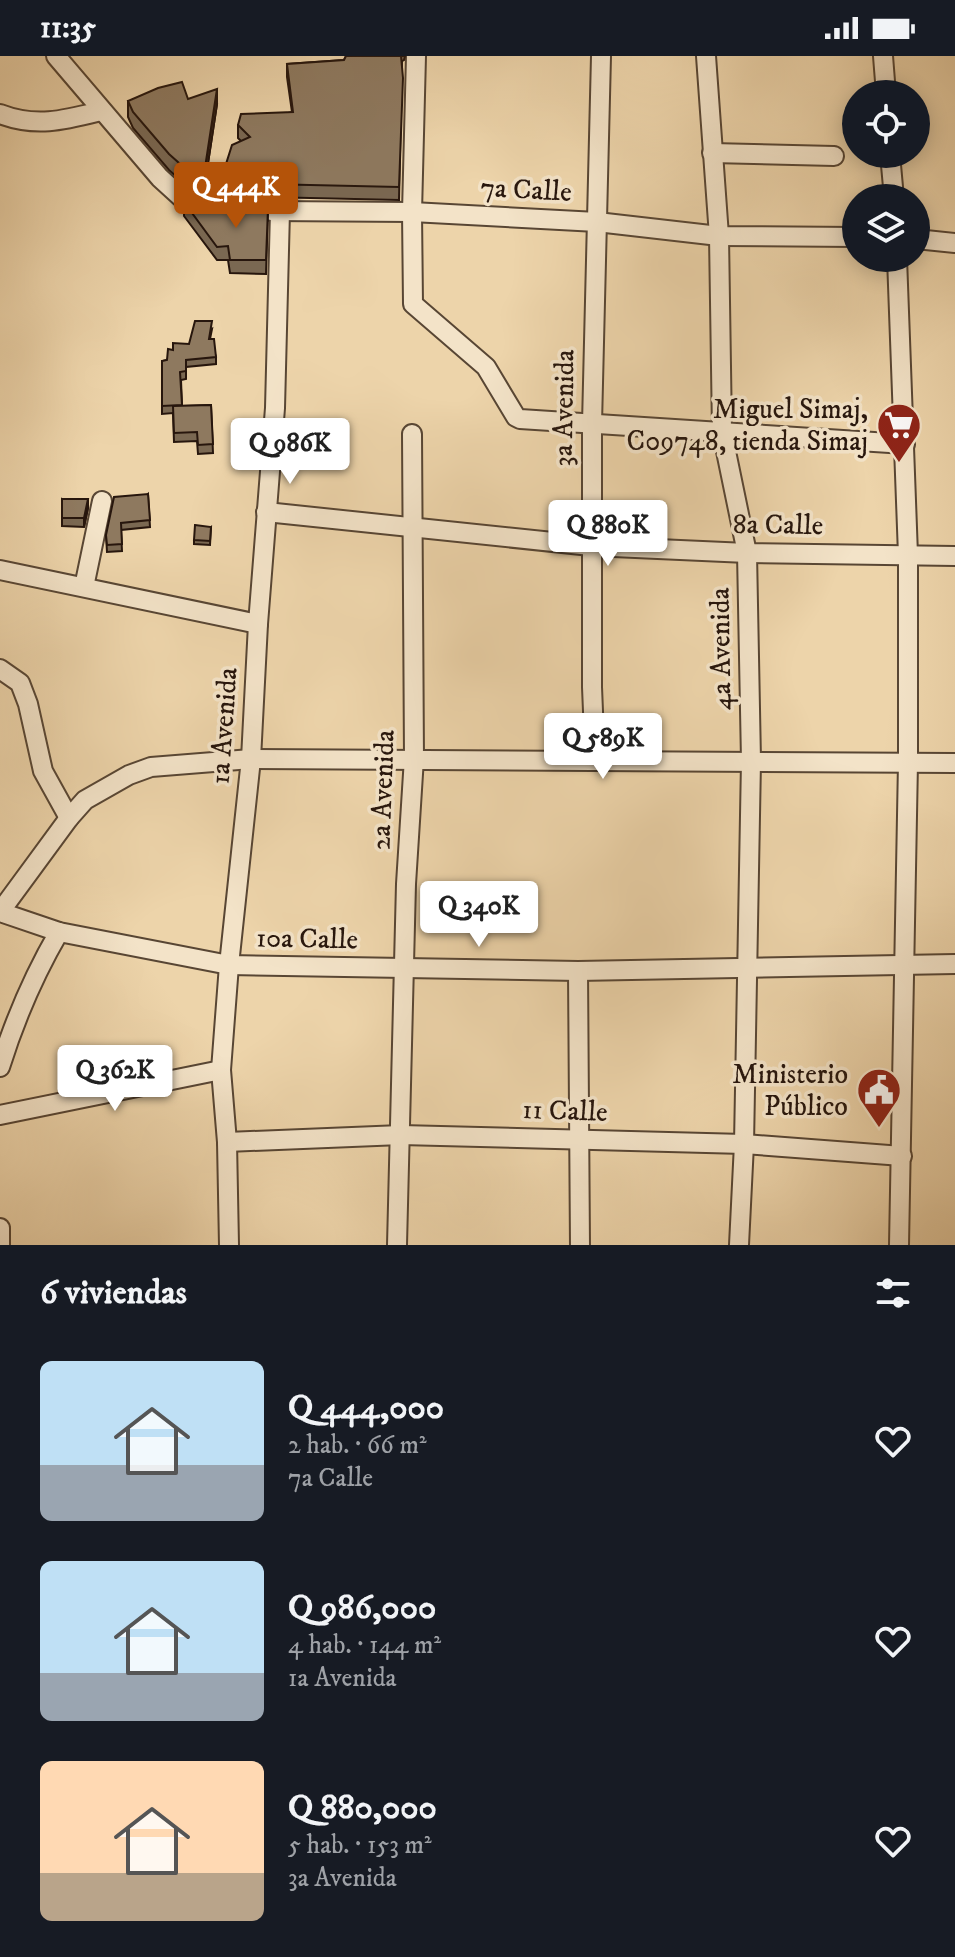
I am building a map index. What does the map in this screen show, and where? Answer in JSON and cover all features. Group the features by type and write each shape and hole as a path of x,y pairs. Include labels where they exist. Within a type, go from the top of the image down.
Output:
{"street":[{"path":"0,114 39,124 101,111 56,56"},
{"path":"416,56 413,304 486,367 516,417 905,444"},
{"name":"3a Avenida","path":"595,760 592,424 601,56"},
{"name":"4a Avenida","path":"706,56 719,236 722,432 747,553 751,761 744,1144 739,1245"},
{"path":"883,56 885,80"},
{"name":"7a Calle","path":"101,111 160,178 193,208 412,212 597,222 719,236 842,237"},
{"path":"712,153 834,156"},
{"name":"1a Avenida","path":"229,1245 227,1142 221,1070 251,759 276,397 280,211"},
{"path":"930,240 955,243"},
{"path":"898,272 908,555 908,762 899,1245"},
{"name":"2a Avenida","path":"397,1245 406,884 414,758 412,434"},
{"path":"84,587 102,501"},
{"name":"8a Calle","path":"266,512 591,546 747,553 955,556"},
{"path":"0,570 258,624"},
{"path":"0,669 20,683 28,704 43,771 69,818"},
{"path":"0,912 85,800 129,775 151,767 251,759 414,758 955,763"},
{"name":"10a Calle","path":"0,912 59,932 229,965 578,971 955,964"},
{"path":"0,1067 15,1019 35,973 59,932"},
{"path":"578,971 580,1245"},
{"path":"0,1115 221,1070"},
{"name":"11 Calle","path":"227,1142 401,1135 744,1144 902,1156"},
{"path":"0,1228 0,1245"}],"building":[{"path":"346,56 401,56 399,187 220,183 232,145 250,137 238,125 241,114 293,112 287,64 344,60"},
{"path":"182,82 188,99 217,89 203,181 169,154 133,112 128,101"},
{"path":"184,202 211,212 212,207 268,208 266,260 230,260 228,246 217,247"},
{"path":"195,321 212,321 209,339 214,339 216,357 186,360 186,371 180,372 182,405 162,406 162,361 167,360 168,349 173,350 173,343 189,344"},
{"path":"211,405 213,444 198,445 197,432 174,433 173,406"},
{"path":"148,494 150,520 121,523 122,544 107,545 106,535 114,497"},
{"path":"62,499 88,499 84,518 62,518"},
{"path":"195,525 211,527 210,541 194,540"}],"place":[{"name":"Miguel Simaj, C09748, tienda Simaj","path":"899,464"},
{"name":"Ministerio Público","path":"879,1129"}]}
